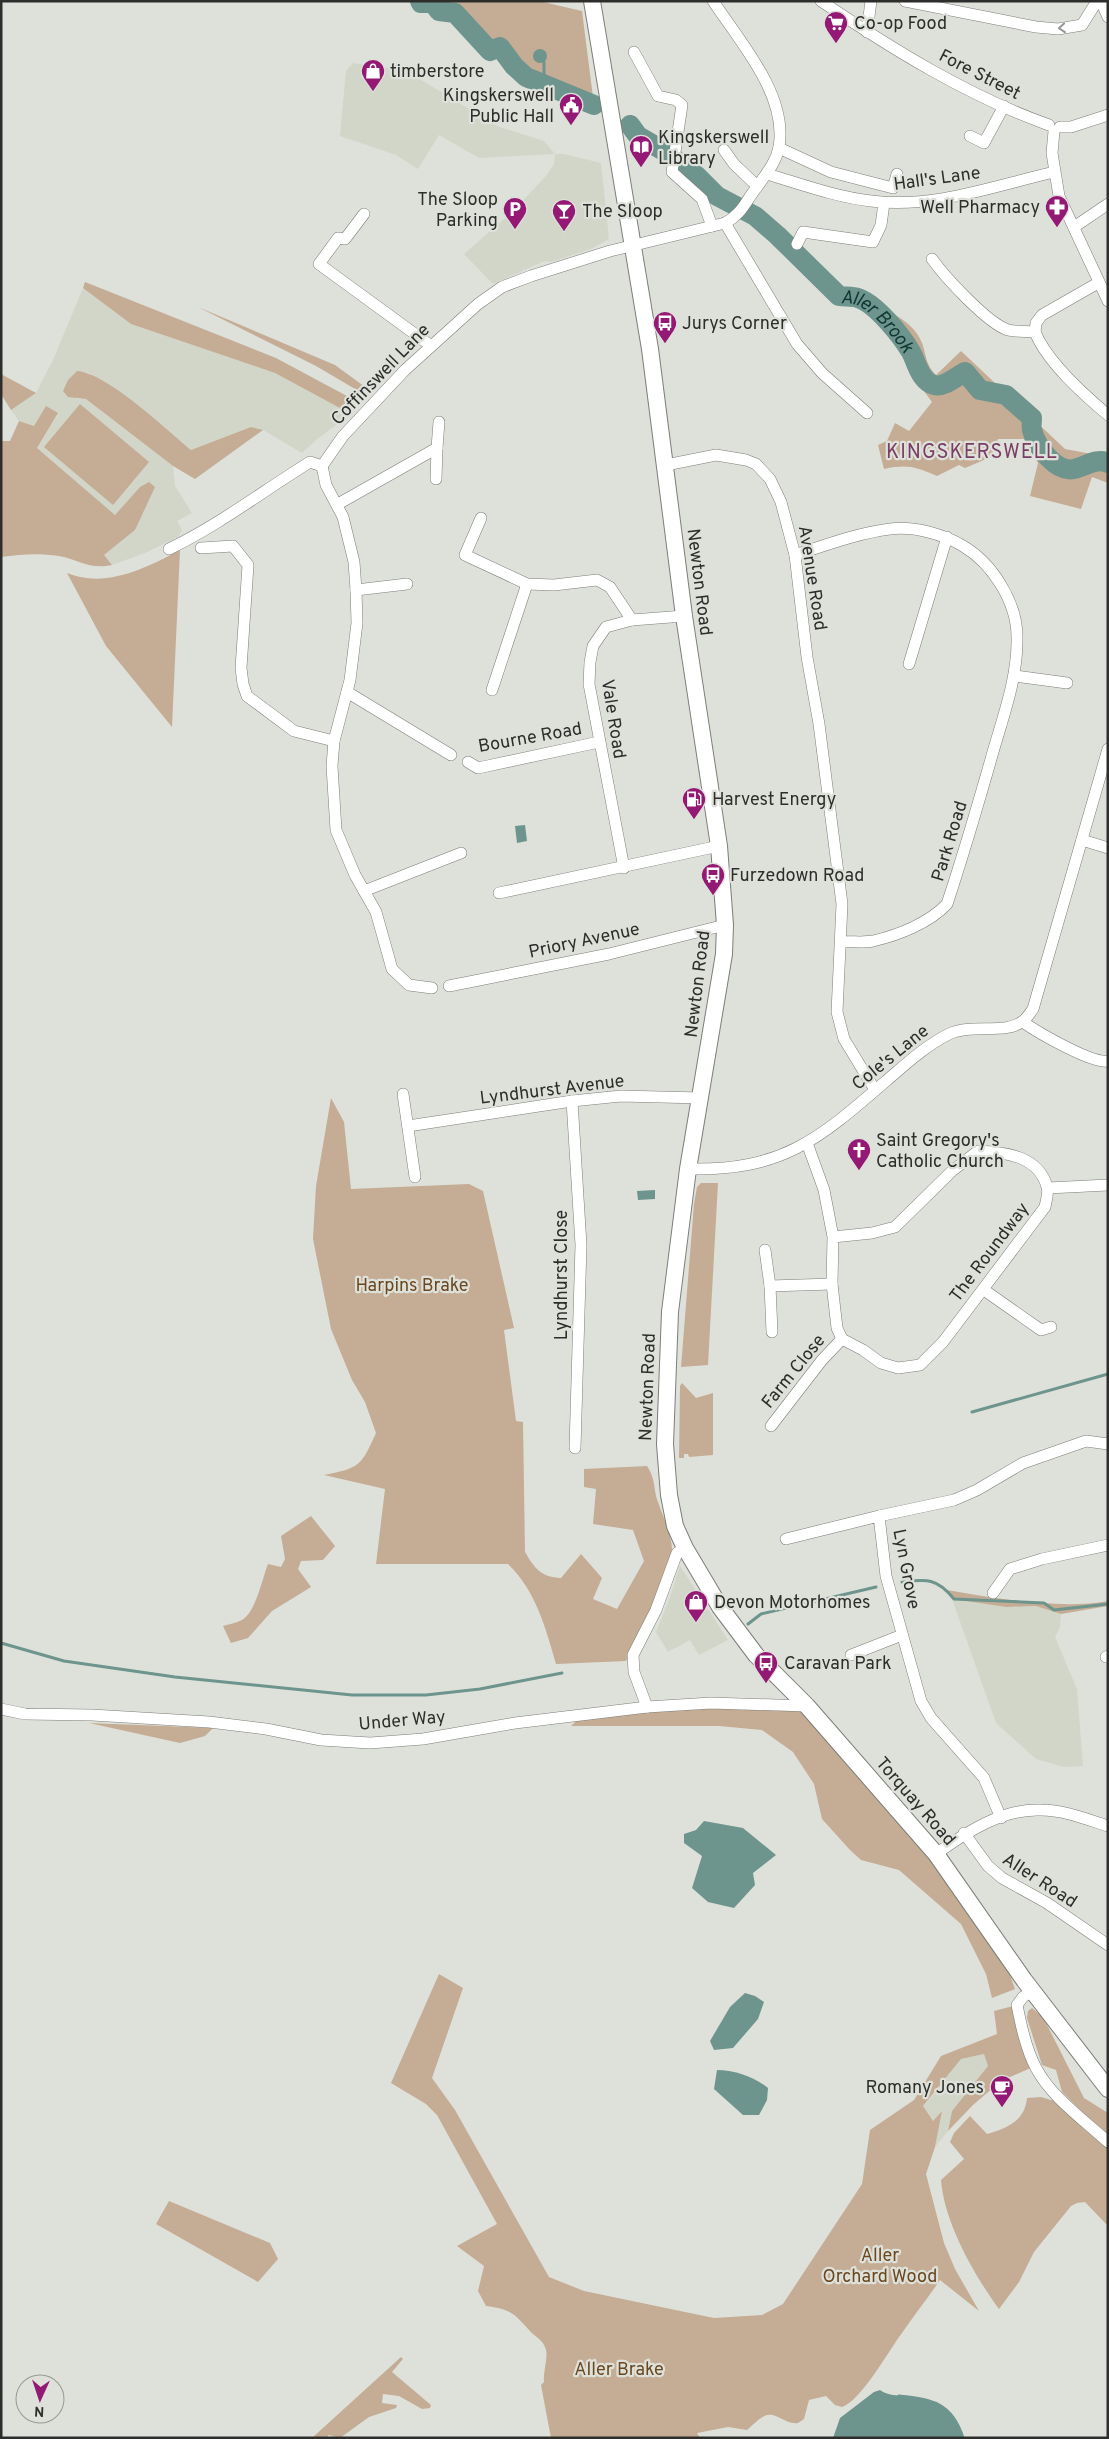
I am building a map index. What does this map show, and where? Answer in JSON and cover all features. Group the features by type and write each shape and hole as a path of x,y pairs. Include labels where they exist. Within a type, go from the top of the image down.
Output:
{"street":[{"path":"592,1 632,245"},
{"path":"713,1 769,84 779,130 779,148 767,174 757,186 734,164 724,150"},
{"name":"Fore Street","path":"821,1 867,32 958,83 1054,128"},
{"path":"867,32 871,1"},
{"path":"905,1 1020,24 1058,29 1082,25 1099,1 1108,16"},
{"path":"634,52 658,96 676,100 682,105 672,172 702,199 712,226"},
{"path":"970,136 984,143 1004,106"},
{"path":"1108,115 1071,127 1054,128 1052,153 1059,196 1108,301"},
{"path":"779,148 830,172 868,183 893,188 897,174"},
{"name":"Hall's Lane","path":"767,174 832,193 884,203 914,203 966,196 1054,172"},
{"name":"Coffinswell Lane","path":"322,466 326,457 372,403 430,345 478,304 502,287 531,276 632,245 725,223 737,216 757,186"},
{"path":"797,244 803,232 873,242 881,225 884,203"},
{"path":"1074,227 1108,204"},
{"path":"364,214 345,239 338,238 334,242 320,264 430,345"},
{"path":"725,223 797,344 822,373 867,413"},
{"name":"Newton Road","path":"632,245 650,349 684,616 719,846 725,925 724,954 688,1170 670,1312 665,1444 675,1526 685,1548"},
{"path":"932,258 940,271 986,316 1008,330 1036,332"},
{"path":"1098,282 1042,315 1036,323 1036,332 1040,344 1074,383 1108,415"},
{"path":"436,479 439,422"},
{"path":"338,504 437,448"},
{"name":"Avenue Road","path":"666,465 716,456 729,456 756,464 770,479 781,502 795,555 807,657 819,724 842,904 837,1012 844,1038 875,1090"},
{"path":"168,549 191,538 242,507 310,462 322,466 326,485 338,504 354,562 356,590 355,650 347,692 334,740 332,766 336,830 364,891 376,912 392,968 409,985 432,988"},
{"path":"481,518 465,555 527,584 554,585 598,580 610,587 632,620"},
{"name":"Park Road","path":"795,555 857,536 892,528 947,537 973,552 994,576 1009,600 1017,635 1015,676 948,904 936,916 907,930 872,941 841,942"},
{"path":"909,664 947,537"},
{"path":"201,548 233,546 248,565 241,668 243,684 248,696 294,731 334,740"},
{"path":"356,590 406,584"},
{"path":"492,690 527,584"},
{"name":"Vale Road","path":"624,868 599,742 590,684 590,662 593,646 606,627 632,620 684,616"},
{"path":"1015,676 1068,683"},
{"path":"347,692 451,755"},
{"name":"Bourne Road","path":"468,762 478,768 599,742"},
{"path":"1108,749 1033,1009 1023,1022 1084,1056 1103,1062 1108,1061"},
{"path":"1082,840 1108,848"},
{"path":"499,893 624,868 719,846"},
{"path":"364,891 461,853"},
{"name":"Priory Avenue","path":"450,986 609,954 725,925"},
{"name":"Cole's Lane","path":"688,1170 717,1170 763,1162 789,1153 836,1124 928,1045 952,1032 967,1029 1004,1027 1023,1022"},
{"path":"403,1094 415,1177"},
{"name":"Lyndhurst Avenue","path":"408,1126 572,1101 621,1096 701,1098"},
{"name":"Lyndhurst Close","path":"572,1101 581,1245 575,1448"},
{"path":"807,1143 824,1190 833,1237 832,1284 836,1328 842,1339"},
{"path":"833,1237 872,1233 895,1227 952,1171 978,1150 1012,1154 1028,1161 1039,1171 1048,1188 1108,1185"},
{"name":"The Roundway","path":"842,1339 863,1350 880,1363 898,1368 920,1365 927,1360 984,1290 1045,1207 1048,1188"},
{"path":"764,1250 770,1286 772,1332"},
{"path":"770,1286 832,1284"},
{"path":"984,1290 1041,1330 1051,1327"},
{"name":"Farm Close","path":"771,1426 822,1360 842,1339"},
{"path":"879,1516 954,1500 977,1490 1023,1463 1086,1442 1108,1444"},
{"name":"Lyn Grove","path":"786,1540 879,1516 886,1576 922,1700 931,1718 984,1778 1001,1818"},
{"path":"993,1593 1010,1569 1042,1559 1108,1545"},
{"path":"647,1707 634,1672 634,1655 656,1610 677,1553 685,1548"},
{"name":"Torquay Road","path":"685,1548 720,1607 741,1636 806,1706 936,1854 1032,1991 1108,2089"},
{"name":"Lyn Grove","path":"851,1655 902,1634"},
{"name":"Under Way","path":"1,1709 25,1714 92,1715 208,1722 266,1729 321,1740 370,1743 423,1739 515,1724 647,1707 711,1703 806,1706"},
{"path":"936,1854 964,1833 1001,1818 1039,1810 1064,1812 1108,1826"},
{"name":"Aller Road","path":"964,1833 988,1866 1002,1878 1047,1904 1108,1945"},
{"path":"1032,1991 1023,1997 1017,2005 1021,2026 1035,2066 1044,2080 1065,2104 1108,2142"}],"shaded area":[{"path":"353,63 395,69 418,78 497,126 544,141 555,154 479,158 439,135 418,169 396,155 340,136 346,71"},
{"path":"555,154 564,154 601,163 609,239 591,249 551,262 545,261 493,284 464,254 510,214 546,176 554,164"},
{"path":"83,288 131,324 275,373 351,414 302,453 263,430 251,427 191,450 139,407 87,372 76,399 86,399 173,466 175,486 192,513 177,521 182,530 178,537 145,553 112,565 104,555 135,530 140,487 115,515 37,448 58,414 34,426 19,421 11,410 36,393 53,360"},
{"path":"680,1566 728,1640 699,1655 690,1640 668,1652 656,1632"},
{"path":"952,1599 1006,1607 1036,1606 1061,1614 1060,1627 1055,1637 1077,1689 1083,1766 1064,1767 1036,1759 996,1723"},
{"path":"984,2054 988,2066 952,2111 948,2131 935,2147 941,2112 933,2121 923,2107 961,2059"}],"green space":[{"path":"420,1 539,1 582,11 594,105 526,77 514,66 500,47 490,51 455,13 439,11 433,3 421,3"},
{"path":"85,282 276,358 360,403 351,414 275,373 131,324 83,288"},
{"path":"856,297 894,314 911,326 922,343 928,363 936,375 961,351 1065,449 1108,457 1108,483 1092,477 1081,509 1030,496 1038,463 1024,439 998,439 991,457 965,468 959,465 937,476 912,467 884,469 878,445 887,441 895,423 909,431 932,402 915,379 902,344"},
{"path":"198,307 335,365 372,392 367,396 316,366"},
{"path":"77,371 90,374 120,392 191,450 251,427 263,430 195,479 173,466 86,399 68,397 63,391 68,380"},
{"path":"1,374 36,393 11,410 1,394"},
{"path":"80,404 149,462 113,505 44,447"},
{"path":"46,406 58,413 37,448 115,515 140,487 149,482 155,487 135,530 104,555 112,565 97,566 44,554 1,557 1,441 10,441 19,421 34,426"},
{"path":"180,550 172,727 106,646 67,573 96,579 110,578 139,569"},
{"name":"Harpins Brake","path":"331,1098 344,1122 351,1189 469,1184 483,1191 514,1328 504,1330 516,1421 523,1422 525,1552 532,1563 543,1574 561,1578 581,1554 602,1578 593,1599 617,1609 644,1561 633,1530 593,1524 596,1489 584,1487 584,1469 647,1466 650,1471 658,1502 669,1532 672,1550 666,1576 660,1591 626,1661 556,1664 544,1624 533,1598 518,1575 508,1564 376,1564 385,1489 324,1475 345,1470 358,1464 367,1452 376,1433 365,1402 352,1380 331,1329 313,1239 316,1186"},
{"path":"701,1183 718,1183 708,1365 681,1367 694,1204 697,1187"},
{"path":"682,1383 696,1398 713,1393 713,1455 689,1457 688,1454 684,1454 684,1458 679,1458 680,1386"},
{"path":"311,1516 335,1546 323,1560 301,1561 298,1569 311,1587 272,1611 248,1638 231,1643 223,1626 240,1621 247,1616 255,1603 268,1564 281,1567 285,1559 281,1536"},
{"path":"946,1590 1049,1604 1108,1601 1108,1606 1061,1614 1036,1606 1006,1607 952,1599"},
{"path":"807,1706 916,1831 1006,1964 1015,1989 992,1998 986,1974 961,1924 899,1870 861,1860 850,1850 822,1819 814,1784 793,1752 762,1730 719,1726 571,1726 581,1716 626,1711"},
{"path":"89,1723 213,1728 205,1736 180,1743"},
{"path":"439,1974 463,1988 432,2078 455,2110 549,2277 584,2291 714,2318 762,2315 783,2304 862,2184 870,2130 914,2100 941,2056 997,2034 994,2011 1017,2005 1035,2066 1001,2081 973,2105 948,2131 952,2111 988,2066 984,2054 961,2059 923,2106 933,2121 942,2111 935,2147 926,2174 944,2243 955,2269 979,2311 940,2280 858,2395 850,2403 842,2407 835,2405 826,2396 809,2400 804,2419 798,2423 767,2415 759,2419 747,2430 728,2427 697,2433 700,2438 551,2438 541,2385 544,2382 545,2346 511,2313 506,2310 486,2306 478,2291 484,2266 457,2246 497,2224 437,2115 426,2104 391,2083"},
{"path":"1032,2008 1043,2017 1084,2098 1108,2113 1108,2138 1062,2092 1056,2070 1042,2065 1027,2018 1028,2011"},
{"path":"1041,2097 1051,2100 1059,2098 1108,2142 1108,2226 1085,2202 1071,2206 1034,2252 1019,2282 999,2309 962,2248 948,2213 941,2180 964,2159 950,2142 954,2133 970,2116 987,2134 1008,2126 1019,2118 1026,2106 1027,2098"},
{"path":"169,2201 270,2243 278,2259 258,2282 156,2224"},
{"path":"401,2357 403,2359 392,2372 431,2405 430,2408 422,2409 399,2396 383,2394 382,2403 397,2405 396,2408 369,2417 340,2438 329,2435 326,2438 312,2438"}],"water":[{"path":"537,49 543,49 547,56 543,63 537,63 533,59 533,53"},
{"path":"525,825 527,841 517,843 515,826"},
{"path":"655,1190 655,1199 638,1200 637,1191"},
{"path":"704,1821 743,1828 776,1855 753,1873 755,1885 734,1908 708,1902 692,1888 702,1856 684,1843 684,1834 696,1830"},
{"path":"745,1993 755,1996 764,2002 758,2019 733,2048 714,2050 710,2041 730,2007"},
{"path":"717,2070 744,2075 768,2088 767,2100 759,2115 743,2115 714,2089"},
{"path":"880,2390 889,2394 917,2397 942,2407 955,2420 963,2438 833,2438 840,2418 874,2392"}],"waterway":[{"name":"Aller Brook","path":"420,1 421,3 433,3 439,11 455,13 490,51 500,47 514,66 526,77 594,105"},
{"path":"544,62 544,84"},
{"name":"Aller Brook","path":"630,125 638,136 664,151 697,176 717,196 755,216 839,296 858,298 880,313 901,337 911,352 922,376 929,383 942,385 965,372 980,390 1006,395 1032,418 1034,436 1042,450 1060,467 1074,469 1100,461 1108,463"},
{"path":"972,1412 1108,1374"},
{"path":"902,1582 918,1580 931,1582 942,1587 954,1599 1044,1603 1054,1610 1108,1604"},
{"path":"748,1624 761,1614 876,1587"},
{"path":"1,1643 64,1661 175,1677 352,1695 426,1695 480,1689 562,1673"},
{"path":"899,2396 931,2401 947,2410 953,2417 963,2438"}],"place":[{"name":"Co-op Food","path":"836,44"},
{"name":"timberstore","path":"373,92"},
{"name":"Kingskerswell Public Hall","path":"571,126"},
{"name":"Kingskerswell Library","path":"641,168"},
{"name":"Well Pharmacy","path":"1057,228"},
{"name":"The Sloop Parking","path":"515,230"},
{"name":"The Sloop","path":"564,232"},
{"name":"Jurys Corner","path":"665,344"},
{"name":"Harvest Energy","path":"694,820"},
{"name":"Furzedown Road","path":"713,896"},
{"name":"Saint Gregory's Catholic Church","path":"859,1171"},
{"name":"Devon Motorhomes","path":"696,1623"},
{"name":"Caravan Park","path":"766,1684"},
{"name":"Romany Jones","path":"1002,2108"}],"district":[{"name":"KINGSKERSWELL","path":"972,451"}],"park label":[{"name":"Aller Orchard Wood","path":"880,2265"},
{"name":"Aller Brake","path":"619,2369"}]}
